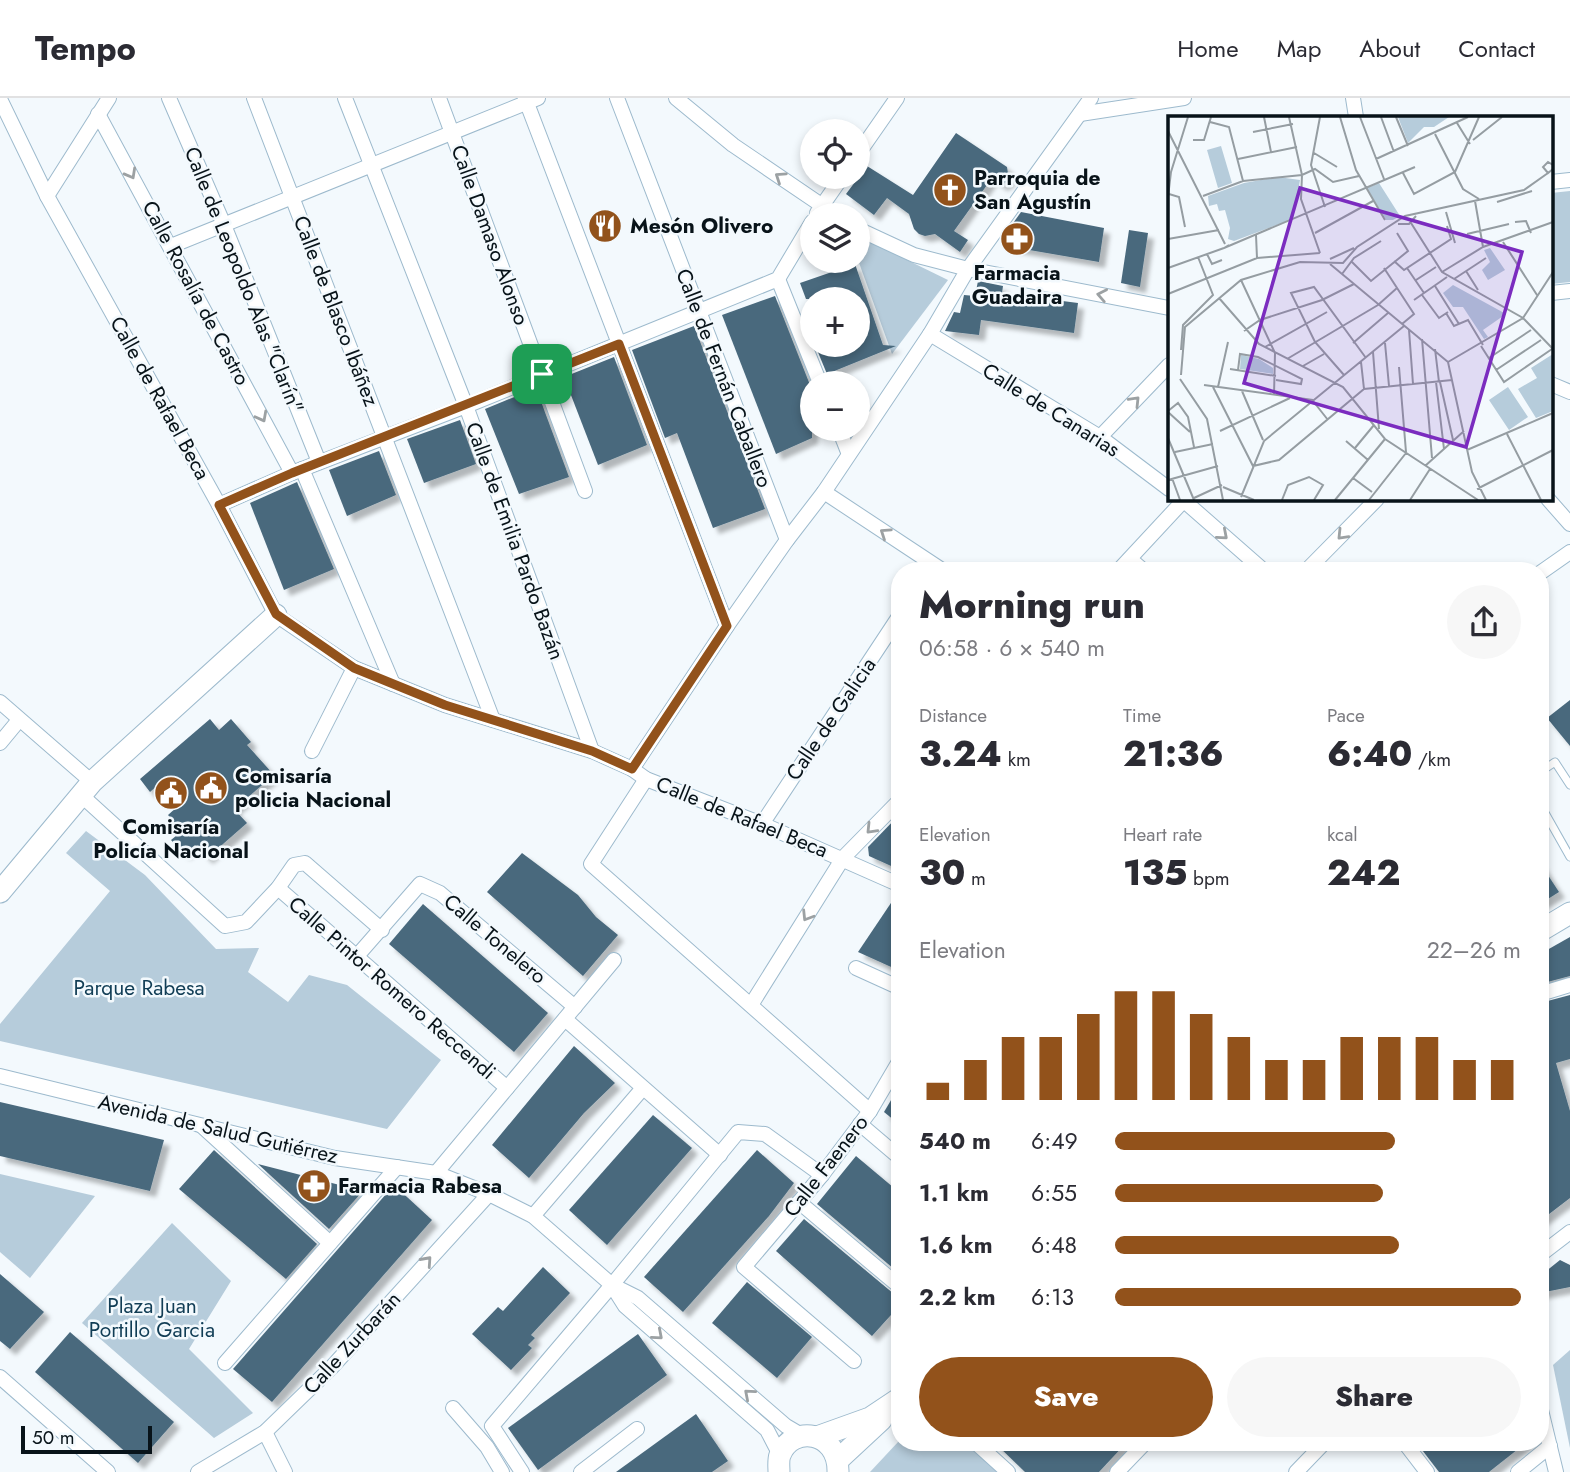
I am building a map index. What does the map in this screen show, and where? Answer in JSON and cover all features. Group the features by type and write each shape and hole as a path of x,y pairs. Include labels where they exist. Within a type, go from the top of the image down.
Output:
{"street":[{"path":"47,196 109,98"},
{"name":"Calle de Leopoldo Alas \"Clarín\"","path":"169,98 224,225 319,462"},
{"name":"Calle de Blasco Ibáñez","path":"254,98 494,720"},
{"name":"Calle de Emilia Pardo Bazán","path":"345,98 466,406 592,751"},
{"name":"Calle Damaso Alonso","path":"439,98 585,491"},
{"name":"Calle de Fernán Caballero","path":"617,98 787,540"},
{"path":"676,98 809,203"},
{"path":"870,137 897,98"},
{"path":"1071,98 1085,106 1184,98"},
{"path":"1353,98 1356,116"},
{"name":"Calle de Rafael Beca","path":"0,99 47,196 219,505 276,614 354,668 445,705 592,751 632,769 646,779 762,824 891,881"},
{"path":"171,246 453,134 530,99 619,344 727,626"},
{"path":"632,769 727,626 824,492 848,452 930,334 968,269 1085,106"},
{"name":"Calle Rosalía de Castro","path":"98,114 297,471"},
{"path":"1552,182 1570,180"},
{"path":"870,235 914,255 968,269 1168,307"},
{"path":"219,505 319,462 466,406 778,279 800,242"},
{"path":"778,279 815,371"},
{"path":"1552,293 1570,291"},
{"name":"Calle de Canarias","path":"930,334 1100,437 1168,488"},
{"path":"1100,437 1168,366"},
{"path":"1552,384 1570,392"},
{"path":"844,441 848,452"},
{"path":"297,471 393,684"},
{"path":"824,492 925,562"},
{"path":"1127,562 1183,500"},
{"path":"1185,500 1255,562"},
{"path":"1315,562 1376,500"},
{"path":"1549,500 1570,524"},
{"path":"1549,567 1570,552"},
{"path":"1130,559 1134,562"},
{"path":"0,892 86,788 276,614"},
{"name":"Calle de Galicia","path":"762,824 891,629"},
{"path":"313,751 354,668"},
{"path":"0,702 225,926 246,922 278,888 294,865 305,863 382,930"},
{"path":"0,743 19,720"},
{"path":"646,779 591,863 870,1111"},
{"path":"751,1006 843,858 891,809"},
{"name":"Calle Tonelero","path":"357,956 420,884 440,893 575,1007"},
{"name":"Calle Pintor Romero Reccendi","path":"278,888 507,1088"},
{"path":"1549,926 1570,913"},
{"path":"436,1173 614,960"},
{"path":"856,968 891,984"},
{"path":"1549,991 1570,985"},
{"path":"565,1019 720,1155"},
{"name":"Calle Faenero","path":"854,1361 744,1267 822,1175 870,1111 891,1075"},
{"name":"Avenida de Salud Gutiérrez","path":"0,1076 335,1158 436,1173 489,1194 533,1216 612,1285 638,1298 786,1426 810,1436"},
{"path":"533,1216 643,1088"},
{"path":"860,1124 891,1150"},
{"path":"201,1125 330,1243"},
{"path":"522,1472 492,1426 738,1132 765,1133 822,1175"},
{"path":"225,1363 397,1167"},
{"name":"Calle Zurbarán","path":"198,1472 265,1432 331,1367 489,1194"},
{"path":"799,1202 891,1279"},
{"path":"1549,1248 1570,1232"},
{"name":"Avenida de Salud Gutiérrez","path":"612,1285 625,1306 767,1430 779,1464"},
{"path":"0,1377 108,1472"},
{"path":"779,1464 789,1443 870,1418 891,1405"},
{"path":"453,1408 487,1447 502,1472"},
{"path":"810,1436 831,1445 838,1465 891,1416"},
{"path":"581,1472 637,1429"},
{"path":"265,1432 285,1472"},
{"path":"1549,1443 1556,1472"},
{"path":"985,1451 1008,1472"},
{"path":"1117,1472 1137,1451"},
{"path":"1302,1470 1318,1451"},
{"path":"1411,1451 1427,1472"},
{"path":"1518,1472 1545,1451"}],"lane":[{"path":"1549,766 1555,762 1570,785"},
{"path":"1549,820 1570,857"}],"green space":[{"path":"1570,191 1570,282 1552,284 1552,193"},
{"path":"870,242 948,280 892,354 870,287 863,273 870,273"},
{"name":"Parque Rabesa","path":"86,831 145,875 216,949 259,948 248,972 288,1002 309,975 347,985 441,1060 387,1129 0,1041 0,1024 110,891 66,853"},
{"name":"Plaza Juan Portillo Garcia","path":"0,1174 95,1196 30,1278 0,1252"},
{"name":"Plaza Juan Portillo Garcia","path":"172,1223 231,1281 189,1349 253,1413 214,1438 82,1323"},
{"path":"1570,1350 1570,1448 1553,1365"},
{"path":"891,1450 975,1451 997,1472 870,1472"}],"building":[{"name":"Parroquia de San Agustín","path":"956,133 1007,167 1009,180 1002,185 992,178 954,231 968,240 960,252 935,234 919,234 914,229 909,214 887,198 874,215 870,212 870,203 858,203 846,194 850,189 870,189 870,168 913,195"},
{"path":"1021,212 1104,228 1099,262 1006,246 1001,240"},
{"path":"1129,230 1148,233 1140,287 1121,283"},
{"path":"829,273 858,273 863,287 802,287 800,283"},
{"path":"978,281 1003,286 1002,293 1078,303 1074,333 981,320 979,335 945,331 954,312 960,313 964,295 975,296"},
{"path":"775,296 805,371 800,371 800,441 805,441 776,454 722,315"},
{"path":"870,307 883,345 896,346 870,357"},
{"path":"694,326 765,509 713,528 677,433 665,438 632,350"},
{"path":"614,357 647,445 598,465 564,377"},
{"path":"820,357 869,357 834,371 826,371"},
{"path":"536,388 569,477 519,494 485,409"},
{"path":"460,420 476,464 424,483 407,439"},
{"path":"379,451 396,495 347,516 329,470"},
{"path":"297,482 334,569 284,590 250,503"},
{"path":"1570,700 1570,746 1549,720 1549,716"},
{"name":"Comisaría policia Nacional","path":"210,719 219,730 231,719 251,742 247,745 274,775 234,809 247,823 207,858 195,845 184,854 171,840 182,831 168,815 178,806 159,784 150,792 140,779"},
{"path":"891,823 891,866 869,856 868,847"},
{"path":"522,853 578,895 596,917 618,935 583,976 487,892"},
{"path":"1549,877 1559,892 1549,898"},
{"path":"891,903 891,967 858,952"},
{"path":"423,904 548,1013 514,1052 389,944"},
{"path":"1570,937 1570,976 1549,982 1549,949"},
{"path":"1570,995 1570,1059 1556,1063 1570,1111 1570,1198 1549,1214 1549,1001"},
{"path":"574,1046 615,1083 584,1113 529,1178 492,1145"},
{"path":"891,1100 891,1118 884,1112"},
{"path":"0,1102 164,1140 150,1191 0,1156"},
{"path":"653,1115 692,1148 607,1245 569,1210"},
{"path":"214,1150 317,1244 286,1279 179,1189"},
{"path":"757,1150 794,1183 769,1216 683,1312 644,1277"},
{"path":"856,1156 891,1185 891,1266 817,1204"},
{"path":"258,1164 363,1191 329,1229"},
{"path":"394,1185 432,1220 272,1402 233,1369"},
{"path":"804,1219 891,1292 891,1315 872,1336 776,1251"},
{"path":"1560,1260 1570,1265 1570,1287 1549,1291 1549,1269"},
{"path":"543,1267 570,1293 531,1335 535,1338 528,1345 532,1348 511,1370 472,1334 498,1307 503,1311"},
{"path":"0,1274 44,1312 10,1349 0,1341"},
{"path":"747,1282 812,1337 777,1378 712,1323"},
{"path":"70,1332 174,1422 138,1463 35,1372"},
{"path":"638,1334 667,1375 538,1470 508,1428"},
{"path":"696,1414 728,1461 712,1472 616,1472"},
{"path":"1003,1451 1119,1451 1099,1472 1025,1472"},
{"path":"1423,1451 1516,1451 1489,1472 1439,1472"}],"place":[{"name":"Parroquia de San Agustín","path":"950,190"},
{"name":"Mesón Olivero","path":"605,226"},
{"name":"Farmacia Guadaira","path":"1017,239"},
{"name":"Comisaría policia Nacional","path":"211,788"},
{"name":"Comisaría Policía Nacional","path":"171,793"},
{"name":"Farmacia Rabesa","path":"314,1186"}],"route":[{"path":"619,344 727,626 632,769 592,751 445,705 354,668 276,614 219,505 292,473 542,374 619,344"}]}
